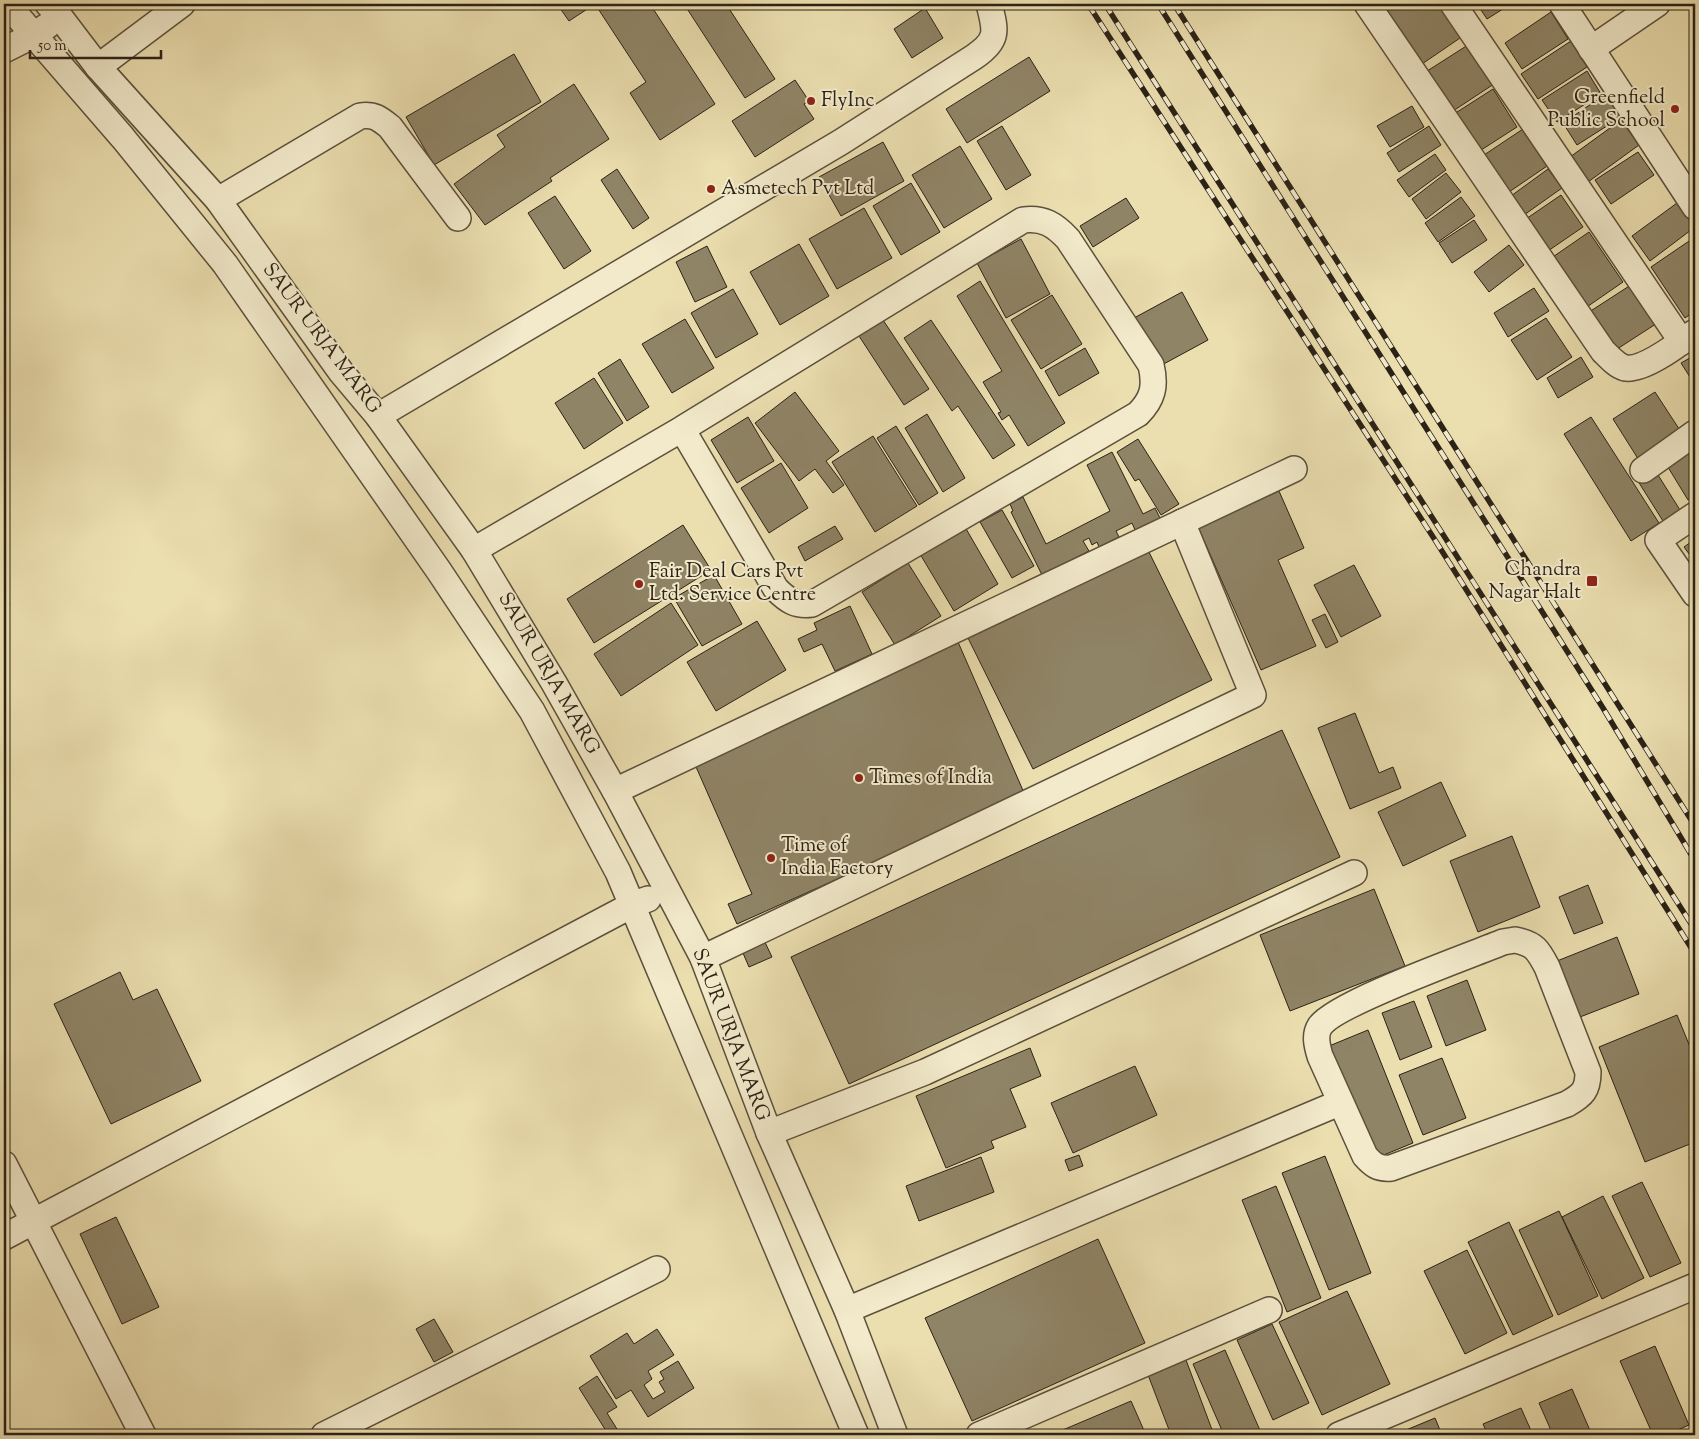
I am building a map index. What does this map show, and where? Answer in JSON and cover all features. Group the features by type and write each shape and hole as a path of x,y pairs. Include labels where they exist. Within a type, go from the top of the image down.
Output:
{"street":[{"name":"SAUR URJA MARG","path":"7,4 123,138 225,264 439,571 532,711 618,872 856,1435"},
{"path":"98,67 182,4"},
{"path":"378,416 833,147 974,57 987,48 994,38 994,26 989,4"},
{"path":"1367,4 1603,351 1624,368 1636,368 1688,337 1452,4"},
{"path":"1562,4 1695,207"},
{"path":"1591,49 1657,4"},
{"name":"SAUR URJA MARG","path":"54,10 98,67 218,200 341,372 378,416 474,550 554,683 615,791 703,958 769,1133 847,1310 895,1435"},
{"path":"4,50 34,35 54,10"},
{"path":"218,200 360,116 369,114 378,117 390,127 458,218"},
{"path":"474,550 682,429 1023,220 1035,218 1046,221 1059,229 1068,239 1152,365 1155,382 1153,393 1147,405 1138,414 812,604 799,606 785,599 776,589 682,429"},
{"path":"1643,470 1695,433"},
{"path":"615,791 1294,468"},
{"path":"1695,515 1658,540 1695,594"},
{"path":"703,958 1253,695 1182,522"},
{"path":"769,1133 925,1072 1354,873"},
{"path":"4,1237 632,905 667,891"},
{"path":"1515,940 1530,943 1538,951 1547,967 1588,1072 1588,1086 1582,1095 1567,1104 1391,1168 1381,1169 1373,1165 1329,1107 1316,1041 1318,1029 1325,1019 1364,999 1504,942 1515,940"},
{"path":"847,1310 1329,1107"},
{"path":"4,1164 143,1435"},
{"path":"324,1435 657,1269"},
{"path":"1339,1435 1695,1286"},
{"path":"979,1435 1269,1310"}],"building":[{"path":"557,4 595,4 569,21"},
{"path":"595,4 650,4 715,104 660,140 630,93 646,82"},
{"path":"684,4 726,4 775,79 745,98"},
{"path":"1381,4 1442,4 1463,36 1422,64"},
{"path":"1477,4 1511,4 1487,19"},
{"path":"925,8 943,38 912,58 894,29"},
{"path":"1551,12 1568,39 1522,69 1505,43"},
{"path":"1571,41 1587,67 1538,99 1521,74"},
{"path":"1471,43 1497,82 1450,113 1424,73"},
{"path":"514,54 541,102 434,165 406,117"},
{"path":"1029,57 1050,91 967,143 946,109"},
{"path":"1587,71 1601,94 1557,122 1542,100"},
{"path":"795,80 809,101 804,104 814,119 755,157 732,121"},
{"path":"574,84 609,139 550,178 552,181 485,225 454,184 505,147 497,135"},
{"path":"1493,89 1517,127 1478,152 1454,114"},
{"path":"1606,94 1621,117 1577,145 1563,123"},
{"path":"1412,106 1424,127 1390,147 1377,126"},
{"path":"1621,120 1639,145 1588,182 1570,157"},
{"path":"1002,126 1031,175 1006,190 977,141"},
{"path":"1429,126 1441,145 1399,172 1387,153"},
{"path":"1526,127 1550,164 1509,192 1484,155"},
{"path":"883,142 904,181 841,216 819,177"},
{"path":"960,146 992,199 944,228 912,175"},
{"path":"1638,152 1654,175 1611,204 1595,180"},
{"path":"1435,154 1446,170 1409,197 1397,180"},
{"path":"617,169 649,218 633,229 601,180"},
{"path":"1548,169 1562,188 1524,215 1511,196"},
{"path":"1446,173 1461,192 1426,219 1412,199"},
{"path":"911,183 940,232 901,255 873,206"},
{"path":"1561,195 1583,227 1545,253 1523,221"},
{"path":"555,196 591,251 564,269 528,213"},
{"path":"1461,197 1475,216 1438,242 1425,223"},
{"path":"1126,198 1139,218 1093,247 1080,226"},
{"path":"1677,203 1695,227 1650,261 1632,236"},
{"path":"864,208 892,258 837,289 809,239"},
{"path":"1474,220 1487,240 1452,263 1439,243"},
{"path":"1589,232 1623,282 1581,311 1547,261"},
{"path":"1695,237 1695,311 1685,318 1651,267"},
{"path":"1021,239 1050,294 1006,318 977,263"},
{"path":"799,244 829,296 780,325 750,272"},
{"path":"1509,245 1524,265 1489,292 1474,272"},
{"path":"707,246 727,287 695,302 676,262"},
{"path":"980,281 1065,423 1028,446 1009,415 1002,420 998,413 1001,412 983,382 1002,371 957,296"},
{"path":"1637,281 1662,320 1611,353 1586,314"},
{"path":"1534,288 1549,311 1508,337 1494,313"},
{"path":"733,289 758,334 716,358 691,313"},
{"path":"1182,292 1208,340 1160,366 1134,318"},
{"path":"1052,295 1082,344 1041,369 1011,320"},
{"path":"1546,318 1572,357 1537,380 1511,340"},
{"path":"685,319 714,368 672,393 642,344"},
{"path":"883,320 929,389 904,405 859,336"},
{"path":"931,320 1015,445 993,459 958,406 952,411 904,338"},
{"path":"1085,348 1099,373 1059,396 1045,371"},
{"path":"1695,355 1695,385 1681,363"},
{"path":"1581,357 1593,377 1558,398 1547,378"},
{"path":"620,359 649,407 627,421 598,373"},
{"path":"594,378 623,423 584,449 555,403"},
{"path":"795,392 839,451 826,461 844,485 833,493 815,469 799,481 755,423"},
{"path":"1655,392 1685,438 1642,465 1613,419"},
{"path":"927,414 965,478 943,492 905,428"},
{"path":"748,417 774,461 737,483 711,440"},
{"path":"1591,417 1659,523 1631,541 1564,434"},
{"path":"896,426 938,493 919,505 877,438"},
{"path":"873,436 917,506 875,532 832,462"},
{"path":"1695,438 1695,495 1688,500 1663,459"},
{"path":"1138,439 1179,504 1161,515 1139,479 1135,481 1117,452"},
{"path":"1112,452 1143,514 1155,508 1161,520 1136,532 1132,523 1116,531 1119,537 1099,547 1097,542 1092,545 1089,538 1083,541 1089,551 1042,575 1011,512 1013,511 1010,504 1023,497 1046,544 1110,511 1087,465"},
{"path":"781,463 808,508 769,533 741,488"},
{"path":"1653,467 1680,510 1663,521 1636,478"},
{"path":"1279,491 1304,548 1278,560 1316,646 1261,670 1198,527"},
{"path":"1002,510 1034,566 1012,578 980,522"},
{"name":"Fair Deal Cars Pvt Ltd. Service Centre","path":"683,525 711,570 594,643 567,599"},
{"path":"835,526 843,539 805,561 798,547"},
{"path":"965,527 998,584 954,611 920,554"},
{"path":"1695,539 1695,562 1684,547"},
{"path":"1146,546 1212,680 1033,769 967,636"},
{"path":"908,563 941,616 895,645 862,592"},
{"path":"1354,565 1381,616 1341,637 1314,585"},
{"path":"714,575 742,624 702,646 674,598"},
{"path":"4,592 10,605 4,608"},
{"path":"671,603 698,645 621,696 594,654"},
{"path":"850,606 872,654 835,671 822,644 804,652 798,639 817,630 814,623"},
{"path":"1325,614 1338,642 1326,648 1312,620"},
{"path":"757,621 786,670 716,711 687,662"},
{"name":"Times of India","path":"958,642 1025,795 737,924 728,904 752,894 693,760"},
{"path":"1355,713 1379,773 1393,767 1401,788 1350,809 1318,728"},
{"path":"1282,730 1340,857 849,1084 791,957"},
{"path":"1441,782 1466,836 1403,866 1378,812"},
{"path":"1512,836 1540,907 1478,932 1450,861"},
{"path":"1588,885 1603,923 1574,934 1559,897"},
{"path":"1374,889 1405,966 1290,1011 1260,935"},
{"path":"762,936 772,957 749,967 740,946"},
{"path":"1617,937 1639,994 1580,1017 1557,961"},
{"path":"120,972 133,1000 157,989 201,1081 111,1124 54,1004"},
{"path":"1467,980 1486,1030 1446,1046 1427,996"},
{"path":"1414,1001 1432,1047 1400,1060 1382,1013"},
{"path":"1677,1015 1695,1059 1695,1142 1645,1162 1599,1047"},
{"path":"1368,1030 1413,1143 1374,1159 1329,1046"},
{"path":"1030,1048 1041,1076 1010,1089 1026,1127 991,1141 994,1148 946,1168 916,1096"},
{"path":"1442,1058 1466,1118 1423,1135 1399,1075"},
{"path":"1135,1066 1157,1115 1073,1153 1051,1103"},
{"path":"1079,1155 1083,1166 1069,1171 1065,1160"},
{"path":"1695,1155 1695,1171 1689,1157"},
{"path":"1325,1156 1371,1273 1329,1290 1282,1173"},
{"path":"981,1157 994,1192 919,1221 906,1186"},
{"path":"1642,1182 1681,1263 1650,1277 1612,1196"},
{"path":"1276,1186 1321,1298 1287,1312 1242,1200"},
{"path":"1603,1196 1644,1278 1602,1299 1562,1217"},
{"path":"1559,1211 1598,1296 1558,1315 1519,1230"},
{"path":"116,1217 159,1307 122,1324 80,1234"},
{"path":"1509,1222 1553,1316 1513,1335 1468,1242"},
{"path":"1098,1239 1145,1343 972,1421 925,1318"},
{"path":"1467,1250 1507,1333 1465,1354 1424,1271"},
{"path":"1347,1291 1390,1384 1322,1415 1279,1322"},
{"path":"434,1319 453,1352 434,1362 416,1329"},
{"path":"1695,1323 1695,1338 1690,1326"},
{"path":"1272,1324 1309,1403 1273,1420 1237,1340"},
{"path":"657,1329 674,1355 648,1371 652,1379 644,1385 653,1399 665,1392 659,1382 664,1379 660,1372 678,1361 694,1388 648,1417 631,1390 616,1399 590,1356 627,1333 634,1344"},
{"path":"1655,1346 1689,1425 1666,1435 1653,1435 1620,1361"},
{"path":"1225,1350 1262,1435 1224,1435 1193,1364"},
{"path":"1183,1352 1214,1435 1171,1435 1145,1367"},
{"path":"597,1376 617,1407 607,1413 617,1429 608,1434 579,1388"},
{"path":"1572,1389 1592,1435 1553,1435 1539,1403"},
{"path":"1131,1401 1146,1435 1051,1435"},
{"path":"1521,1408 1533,1435 1488,1435 1483,1424"},
{"path":"1435,1418 1442,1435 1394,1435"}],"railway":[{"path":"1088,4 1435,540 1695,954"},
{"path":"1105,4 1695,930"},
{"path":"1158,4 1603,708 1695,861"},
{"path":"1174,4 1695,826"}],"place":[{"name":"FlyInc","path":"811,101"},
{"name":"Greenfield Public School","path":"1675,109"},
{"name":"Asmetech Pvt Ltd","path":"711,189"},
{"name":"Chandra Nagar Halt","path":"1592,581"},
{"name":"Fair Deal Cars Pvt Ltd. Service Centre","path":"639,584"},
{"name":"Times of India","path":"859,778"},
{"name":"Time of India Factory","path":"771,858"}]}
